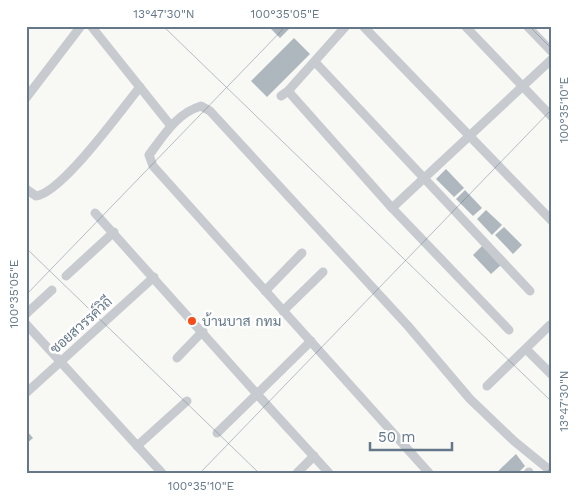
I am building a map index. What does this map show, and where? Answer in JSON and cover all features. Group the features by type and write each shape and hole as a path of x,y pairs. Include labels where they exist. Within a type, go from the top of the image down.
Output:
{"street":[{"path":"26,98 82,26"},
{"path":"90,26 171,126"},
{"path":"346,26 284,93 509,330"},
{"path":"363,26 552,221"},
{"path":"465,26 552,116"},
{"path":"527,26 552,52"},
{"path":"392,208 552,59"},
{"path":"314,62 530,291"},
{"path":"26,189 36,196 45,195 58,184 140,87"},
{"path":"429,473 153,166 149,154 171,126 189,109 201,106 210,111 408,326 470,399 514,441 552,472"},
{"path":"95,213 329,473"},
{"path":"66,276 114,232"},
{"path":"265,291 302,253"},
{"path":"283,311 323,272"},
{"name":"ซอยสวรรค์วิถี","path":"26,393 154,277"},
{"path":"26,314 52,290"},
{"path":"26,324 162,473"},
{"path":"487,386 550,325"},
{"path":"177,358 203,331"},
{"path":"218,433 311,341"},
{"path":"526,349 552,375"},
{"path":"137,446 187,401"},
{"path":"297,473 314,456"}],"building":[{"path":"268,26 292,26 280,38"},
{"path":"294,38 310,54 267,97 251,81"},
{"path":"446,169 464,188 454,197 436,179"},
{"path":"465,190 482,208 473,216 456,199"},
{"path":"486,210 502,225 492,235 477,219"},
{"path":"504,227 522,245 513,254 495,235"},
{"path":"483,245 501,265 491,274 473,255"},
{"path":"26,430 33,438 26,444"},
{"path":"516,454 525,466 518,473 496,473"}],"place":[{"name":"บ้านบาส กทม","path":"192,321"}]}
